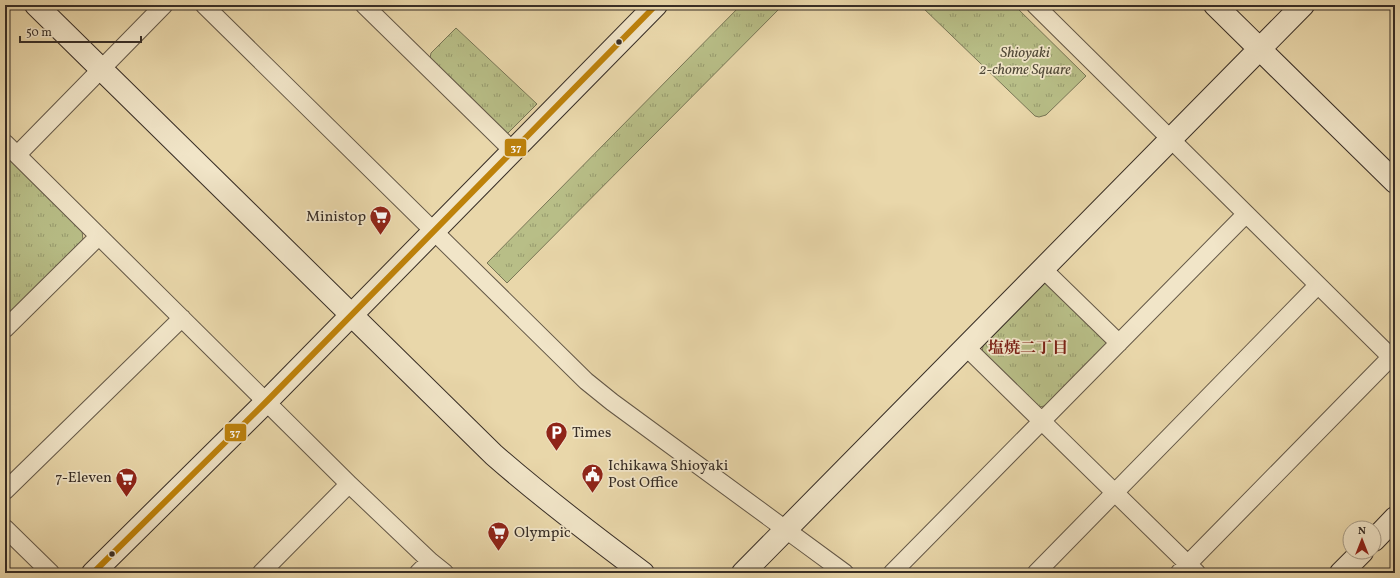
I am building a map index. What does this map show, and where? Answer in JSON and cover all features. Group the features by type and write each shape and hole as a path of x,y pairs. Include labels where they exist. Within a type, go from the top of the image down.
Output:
{"street":[{"path":"36,5 464,426 506,465 566,514 643,573"},
{"path":"17,156 164,5"},
{"path":"204,5 433,232 586,380 612,402 845,573"},
{"path":"364,5 512,150"},
{"path":"93,573 267,402 512,150 656,5"},
{"path":"966,347 1115,493 1188,570 1393,359 1035,5"},
{"path":"1215,5 1395,182"},
{"path":"743,573 1303,5"},
{"path":"5,143 349,484 430,561 446,573"},
{"path":"892,573 1246,214"},
{"path":"5,329 99,236"},
{"path":"1043,268 1119,343"},
{"path":"1036,573 1318,285"},
{"path":"5,491 182,318"},
{"path":"261,573 349,484"},
{"path":"1382,532 1394,520"},
{"path":"5,528 50,573"},
{"path":"1341,573 1354,560"},
{"path":"418,573 430,561"}],"green space":[{"path":"741,5 783,5 507,283 487,263"},
{"name":"Shioyaki 2-chome Square","path":"924,5 1014,5 1086,76 1046,115 1039,117 1035,116 922,7"},
{"path":"456,28 537,104 507,134 430,58 431,53"},
{"path":"5,153 82,230 83,241 5,317"},
{"path":"1044,282 1051,282 1107,337 1107,345 1045,406 1038,407 982,353 983,346"}],"transit line":[{"name":"37","path":"93,573 267,401 656,5"}],"place":[{"name":"Ministop","path":"381,236"},
{"name":"Times","path":"557,452"},
{"name":"Ichikawa Shioyaki Post Office","path":"593,494"},
{"name":"7-Eleven","path":"127,498"},
{"name":"Olympic","path":"499,552"}],"district":[{"name":"塩焼二丁目","path":"1028,349"}]}
